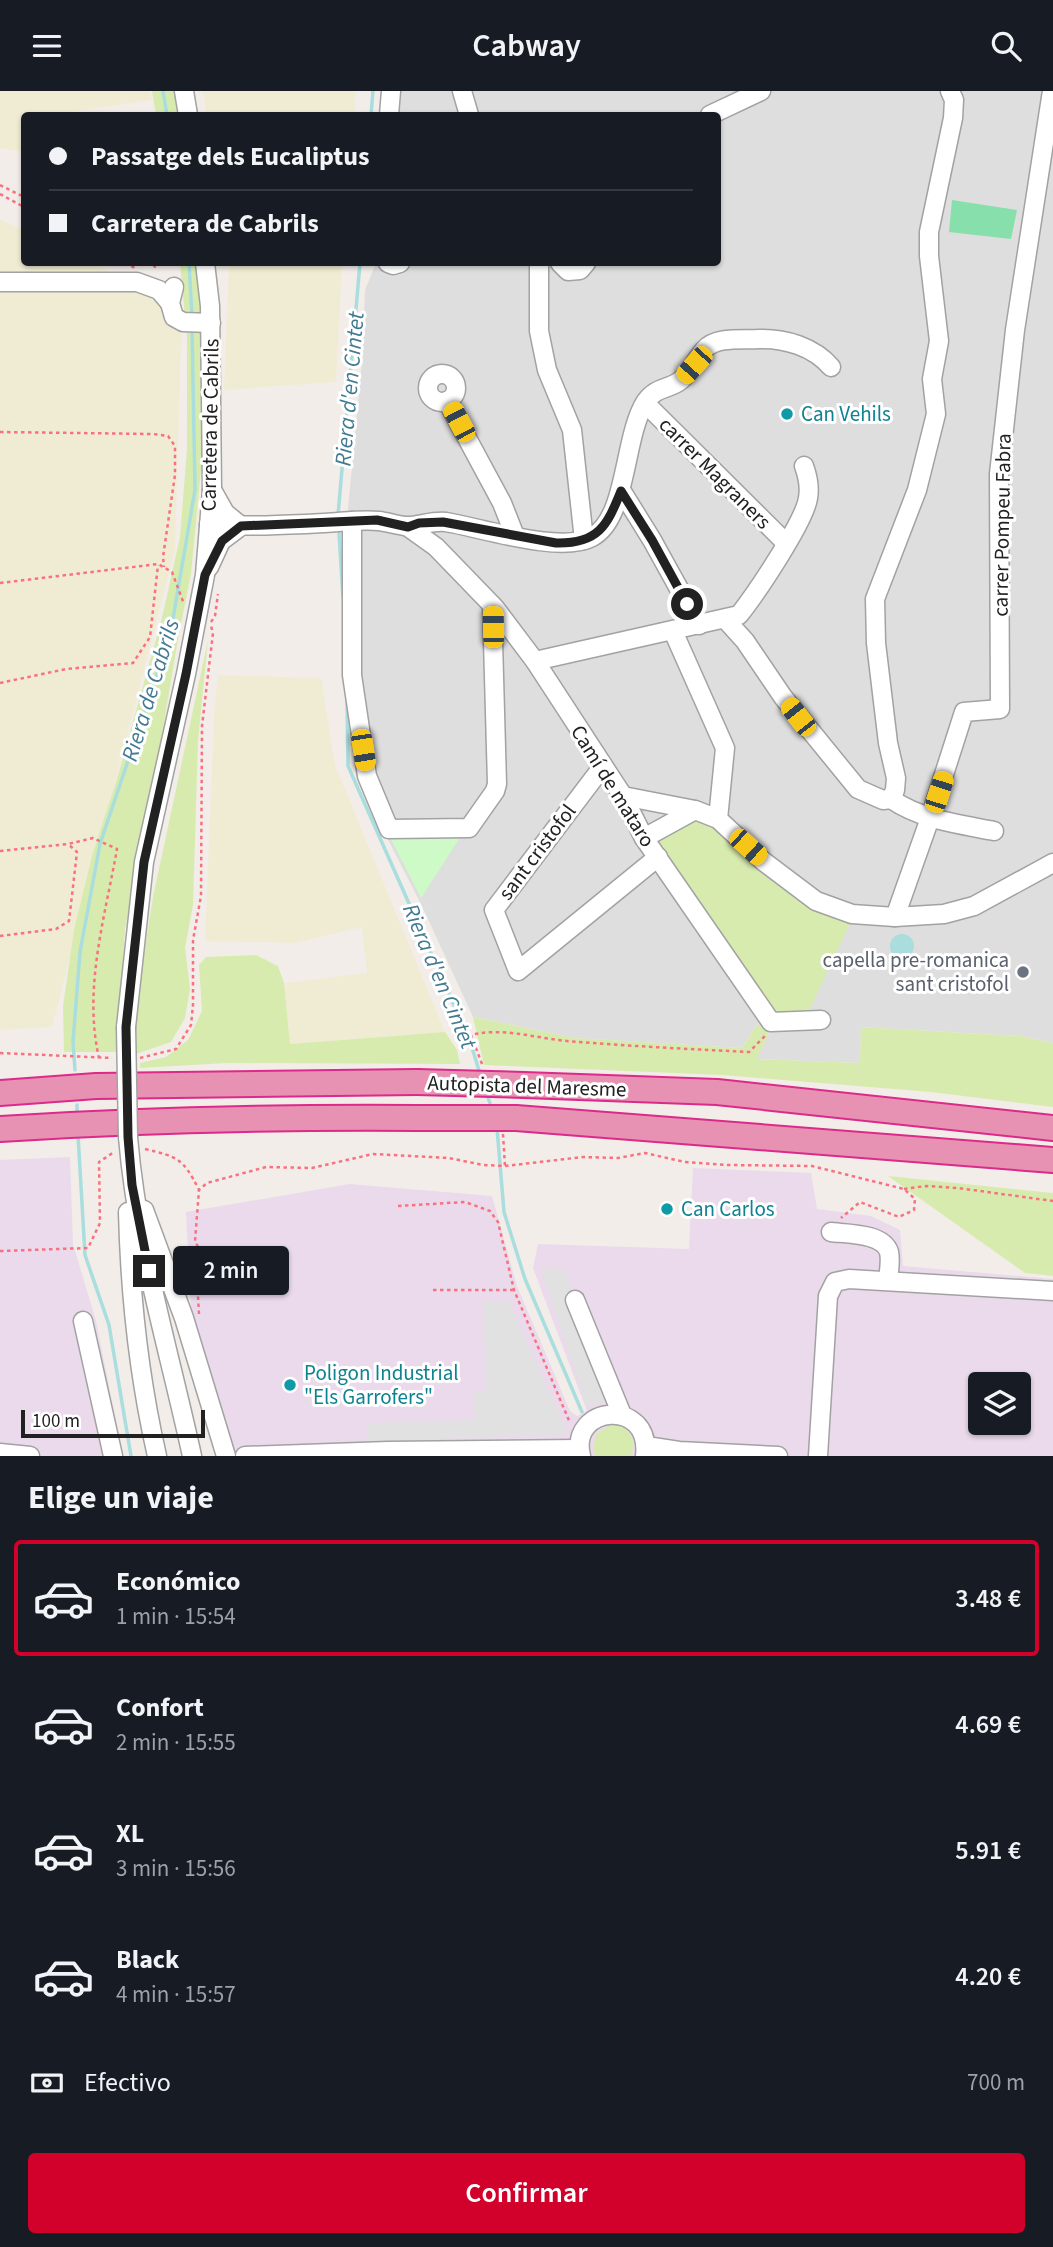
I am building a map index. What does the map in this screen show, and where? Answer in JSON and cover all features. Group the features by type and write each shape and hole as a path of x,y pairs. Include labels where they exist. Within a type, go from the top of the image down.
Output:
{"highway":[{"name":"Autopista del Maresme","path":"0,1093 96,1086 417,1082 524,1085 717,1092 1053,1128"},
{"name":"Autopista del Maresme","path":"0,1129 122,1122 320,1117 417,1118 1053,1160"}],"street":[{"path":"184,91 188,112"},
{"path":"389,112 391,91"},
{"path":"462,91 468,112"},
{"path":"716,112 761,91"},
{"path":"891,799 896,778 888,743 876,643 875,599 917,490 936,414 932,379 939,341 929,255 929,232 953,118 954,100 950,91"},
{"name":"carrer Pompeu Fabra","path":"895,917 964,712 1000,709 999,474 1015,330 1052,91"},
{"name":"Carretera de Cabrils","path":"192,1456 143,1246 132,1185 128,1145 126,1027 144,862 207,566 212,490 211,323 205,266"},
{"path":"540,266 539,331 547,370 572,430 583,540"},
{"path":"563,266 568,271 580,270 583,266"},
{"path":"0,282 137,282 172,295 174,317 183,322 211,323"},
{"path":"209,524 241,526 377,520 408,527 419,523 443,522 556,543 583,540 595,536 611,516 621,491 631,437 645,403 656,390 680,381 710,344 776,338 823,358 831,367"},
{"path":"447,401 502,503 515,536"},
{"name":"carrer Magraners","path":"645,403 786,543"},
{"path":"534,661 739,615 754,596 786,543 808,500 809,479 804,466"},
{"path":"212,490 225,513 241,526"},
{"path":"621,491 652,540 699,625"},
{"path":"352,521 352,675 367,776 389,829 469,828 495,791 498,783 492,605"},
{"path":"194,634 209,617 214,572 207,566 222,541 241,526"},
{"name":"Camí de mataro","path":"408,527 436,547 492,605 534,661 623,796 644,838 771,1022"},
{"path":"726,620 745,641 783,697 858,789 883,800 891,799 906,809 930,818 994,831"},
{"path":"673,631 725,748 718,820"},
{"name":"sant cristofol","path":"603,766 494,910 518,971 658,857"},
{"path":"623,796 695,810 718,820 763,861 816,901 852,914 895,917 944,913 974,906 1053,863"},
{"path":"644,838 695,810"},
{"path":"1031,874 1053,870"},
{"path":"771,1022 821,1020"},
{"path":"132,1185 127,1199 129,1265 149,1419 157,1456"},
{"path":"132,1185 141,1201 184,1318 226,1456"},
{"path":"831,1232 877,1239 886,1245 890,1254 888,1280"},
{"path":"818,1456 828,1296 835,1282 849,1279 888,1280 1053,1291"},
{"path":"575,1300 622,1415"},
{"path":"83,1321 113,1456"},
{"path":"245,1456 388,1451 580,1453 582,1434 592,1420 606,1414 622,1415 633,1421 641,1430 646,1451 778,1456"},
{"path":"0,1453 30,1456"}],"path":[{"path":"0,185 21,196"},
{"path":"0,194 21,205"},
{"path":"0,432 167,436 175,446 175,475 163,557 164,567"},
{"path":"0,683 66,669 133,663 150,637 158,564"},
{"path":"0,583 158,564 173,572 185,609"},
{"path":"137,1059 176,1049 191,1025 192,940 201,896 202,726 213,633 209,617"},
{"path":"0,851 68,844 93,838 117,849 94,986 92,1013 99,1058"},
{"path":"0,936 56,929 69,921 77,852 68,844"},
{"path":"484,1070 471,1035 490,1031 574,1041 749,1052 773,1028 771,1022"},
{"path":"0,1053 117,1058"},
{"path":"505,1166 509,1124"},
{"path":"0,1251 88,1248 100,1223 99,1162 128,1145 174,1156 189,1170 199,1190 195,1241 205,1260 202,1288 198,1296 200,1324"},
{"path":"199,1190 207,1183 266,1167 312,1168 373,1154 449,1158 483,1165 505,1166 583,1157 618,1158 645,1153 685,1162 812,1166 904,1189 926,1186 958,1188 1053,1201"},
{"path":"831,1232 838,1220 859,1202 899,1217 914,1210 915,1199 904,1189"},
{"path":"398,1206 466,1202 490,1211 498,1222 514,1290 572,1428"},
{"path":"433,1290 514,1290"}],"shaded area":[{"path":"0,91 150,91 152,100 69,112 21,112 21,152 0,148"},
{"path":"203,91 356,91 354,112 206,112"},
{"path":"387,91 1053,91 1053,1043 1020,1036 861,1027 860,1063 756,1059 769,1033 757,1024 742,1048 575,1038 473,1017 421,904 384,832 361,769 346,530 362,361 365,290 375,266 721,266 721,112 384,112"},
{"path":"0,219 21,230 21,266 98,266 182,305 175,549 52,1027 0,1030"},
{"path":"229,266 342,266 336,382 224,390"},
{"path":"218,675 321,678 335,765 445,1032 290,1044 284,983 367,973 362,927 295,943 205,941"},
{"path":"70,1157 73,1244 96,1321 123,1456 0,1456 0,1160"},
{"path":"693,1168 811,1173 817,1209 871,1216 900,1230 903,1266 1053,1279 1053,1456 219,1456 192,1327 186,1212 350,1184 492,1196 517,1286 570,1411 577,1416 587,1411 533,1268 538,1244 689,1249"},
{"path":"541,1268 564,1269 609,1399 587,1407"},
{"path":"483,1302 509,1302 568,1434 367,1442 367,1423 475,1420 474,1392 486,1391"}],"green space":[{"path":"152,91 178,91 181,112 156,112"},
{"path":"952,200 1017,210 1011,239 949,232"},
{"path":"180,266 199,266 205,332 203,449 191,574 125,929 117,1052 64,1052 63,1006 74,930 92,856 117,779 161,622 180,537 187,449 187,338"},
{"path":"208,640 198,741 193,905 185,948 190,989 185,1018 171,1042 136,1054 132,1030 153,897"},
{"path":"694,818 722,835 793,894 815,907 851,921 808,1013 775,1014 656,844"},
{"path":"461,836 421,898 390,837"},
{"path":"256,955 278,966 284,983 290,1044 445,1032 457,1050 460,1064 226,1063 140,1068 140,1063 166,1057 188,1040 202,1011 199,965 206,957"},
{"path":"473,1017 575,1038 742,1048 757,1024 769,1033 757,1059 860,1063 861,1027 1020,1036 1053,1043 1053,1107 931,1092 722,1075 484,1065"},
{"path":"888,1176 1053,1193 1053,1276 1025,1273"},
{"path":"610,1425 622,1427 630,1434 633,1444 631,1456 596,1456 593,1449 596,1434"}],"water":[{"path":"902,934 913,941 914,946 907,957 902,958 891,951 890,946 897,935"}],"waterway":[{"name":"Riera de Cabrils","path":"163,91 166,112"},
{"name":"Riera d'en Cintet","path":"371,112 373,91"},
{"name":"Riera de Cabrils","path":"189,266 192,316"},
{"name":"Riera d'en Cintet","path":"338,515 360,266"},
{"name":"Riera de Cabrils","path":"75,1070 73,1042 80,952 100,844 170,636 195,490 192,327"},
{"name":"Riera d'en Cintet","path":"339,533 343,597"},
{"name":"Riera d'en Cintet","path":"347,699 348,766 470,1041 480,1074"},
{"name":"Riera d'en Cintet","path":"487,1094 492,1110"},
{"name":"Riera de Cabrils","path":"77,1105 77,1117"},
{"name":"Riera d'en Cintet","path":"497,1128 504,1212 525,1279 582,1412"},
{"name":"Riera de Cabrils","path":"78,1135 85,1255 109,1325 131,1456"}],"place":[{"name":"Can Vehils","path":"787,414"},
{"name":"capella pre-romanica sant cristofol","path":"1023,972"},
{"name":"Can Carlos","path":"667,1209"},
{"name":"Poligon Industrial \"Els Garrofers\"","path":"290,1385"}],"route":[{"path":"149,1271 132,1185 128,1137 126,1027 144,862 205,575 222,541 241,526 377,520 408,527 419,523 443,522 556,543 571,543 595,536 611,516 621,491 687,604"}]}
